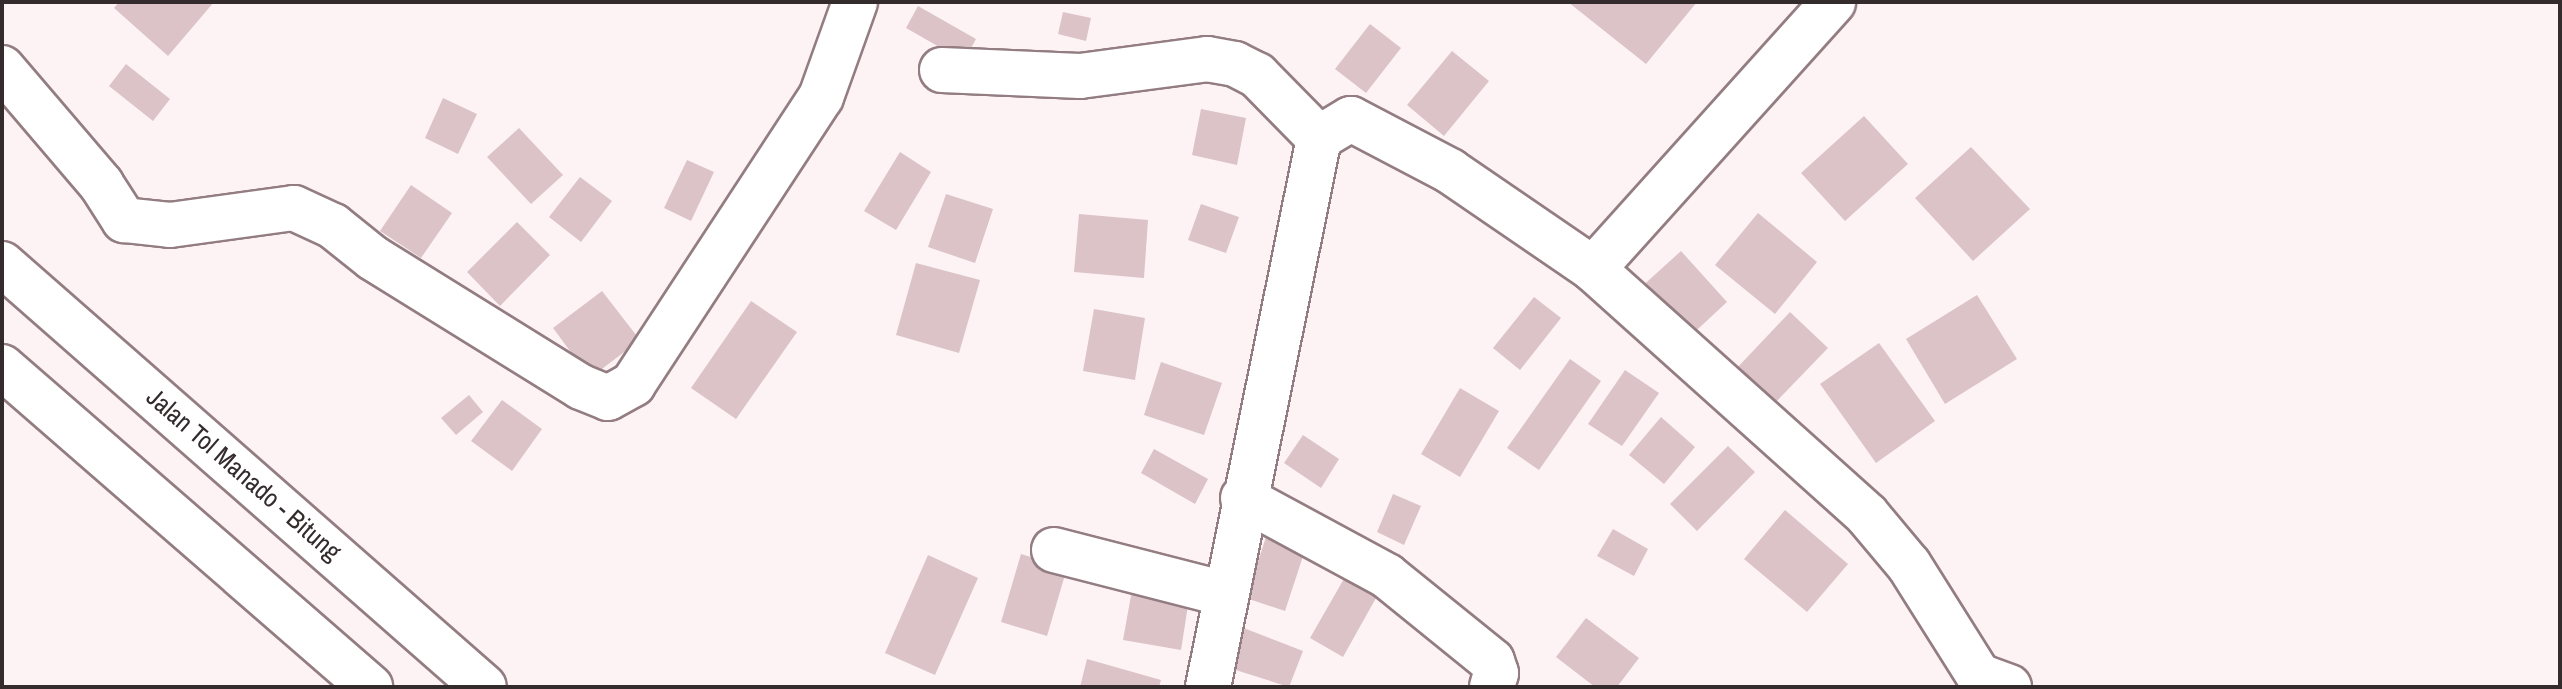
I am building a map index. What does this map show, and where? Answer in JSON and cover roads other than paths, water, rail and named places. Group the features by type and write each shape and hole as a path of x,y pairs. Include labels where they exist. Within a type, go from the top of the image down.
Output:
{"main road":[{"path":"2,68 101,184 124,220 170,225 294,208 333,226 373,258 581,387 608,398 633,384 821,97 855,2"},
{"path":"1593,269 1833,2"},
{"path":"942,70 1080,76 1207,59 1235,64 1257,75 1319,138"},
{"path":"1208,687 1243,498 1319,138 1351,119 1383,132 1526,218 1593,269 1867,515 1909,565 1987,683"},
{"name":"Jalan Tol Manado - Bitung","path":"2,264 484,687"},
{"path":"2,367 370,687"},
{"path":"1243,498 1387,576 1492,661 1496,673 1492,687"},
{"path":"1054,550 1225,594"}]}
